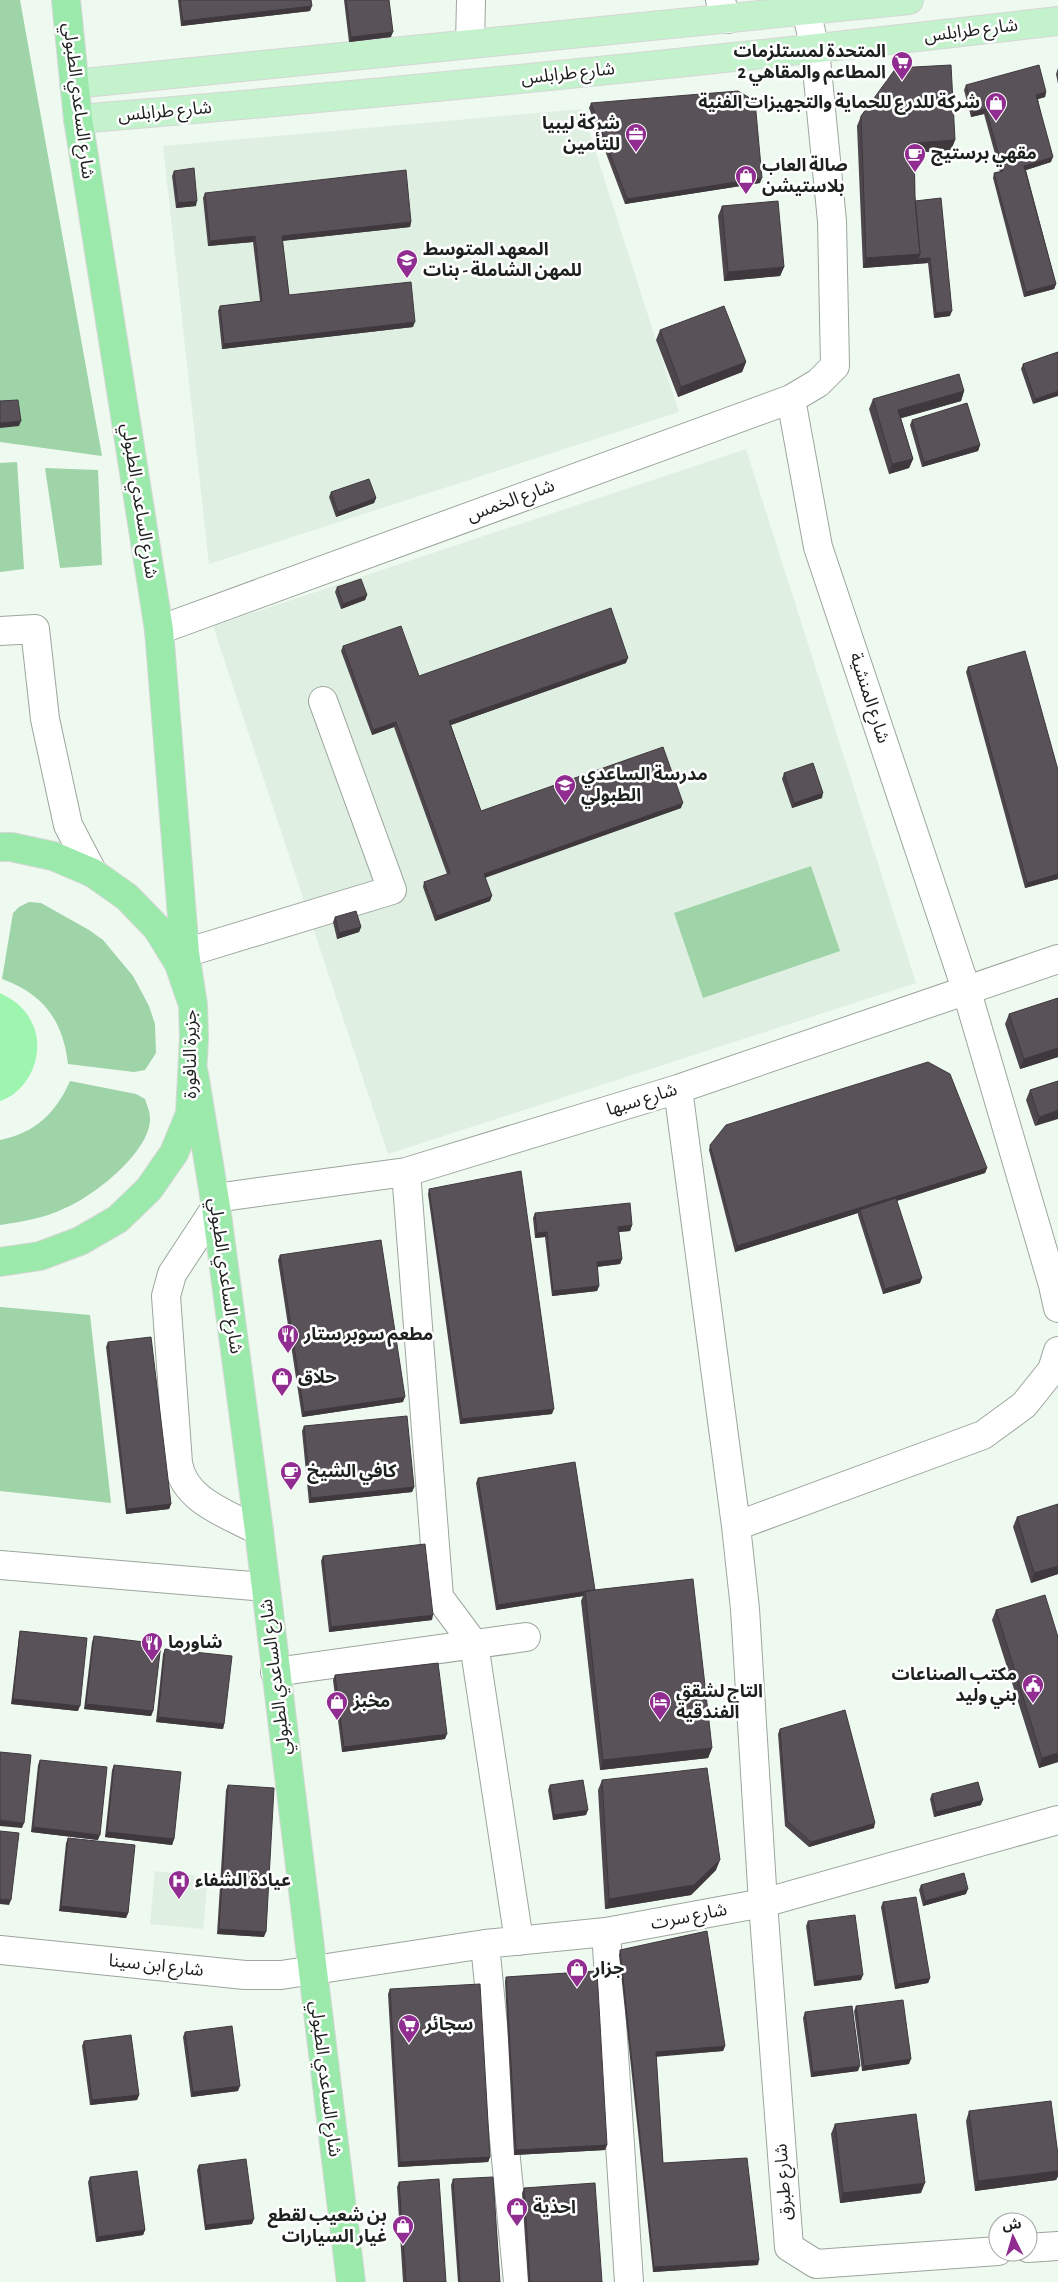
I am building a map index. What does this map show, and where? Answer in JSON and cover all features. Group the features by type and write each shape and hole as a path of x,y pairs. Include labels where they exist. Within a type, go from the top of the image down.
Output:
{"highway":[{"name":"شارع الساعدي الطبولي","path":"66,0 78,119 159,630 185,953 193,1005"},
{"name":"جزيرة النافورة","path":"0,847 11,847 53,856 93,873 127,897 156,928 179,964 193,1005 194,1074 190,1114 174,1153 149,1189 118,1219 80,1241 40,1256 0,1262"},
{"name":"شارع الساعدي الطبولي","path":"194,1074 216,1202 259,1531 351,2282"}],"main road":[{"path":"74,84 470,44 724,9 909,0"},
{"name":"شارع طرابلس","path":"78,119 296,101 815,49 1058,21"}],"street":[{"path":"470,44 471,0"},
{"name":"شارع الخمس","path":"159,630 791,399 818,383 834,366 832,220 815,49 806,5"},
{"name":"شارع المنشية","path":"791,399 818,547 966,992 1058,1308"},
{"path":"0,631 35,629 45,719 68,825 93,873"},
{"path":"185,953 392,890 323,701"},
{"name":"شارع سبها","path":"216,1202 406,1172 678,1089 1058,959"},
{"path":"678,1089 736,1526 745,1609 763,1903"},
{"path":"406,1172 439,1597 474,1644 519,1941"},
{"path":"216,1202 172,1274 166,1296 178,1463 184,1483 199,1498 259,1531"},
{"path":"736,1526 983,1435 1024,1405 1052,1370 1058,1351"},
{"path":"0,1565 265,1587"},
{"path":"275,1672 526,1637"},
{"name":"شارع سرت","path":"312,1971 485,1944 606,1932 763,1903 1058,1820"},
{"name":"شارع طبرق","path":"763,1903 789,2248 816,2264 988,2252"},
{"path":"606,1932 629,2282"},
{"path":"485,1944 518,2282"},
{"name":"شارع ابن سينا","path":"0,1950 245,1975 281,1975 312,1971"},
{"path":"1038,2247 1058,2246"}],"shaded area":[{"path":"0,0 20,0 102,456 0,442"},
{"name":"المعهد المتوسط للمهن الشاملة - بنات","path":"582,109 679,412 209,564 163,146"},
{"name":"مدرسة الساعدي الطبولي","path":"746,449 916,983 388,1154 213,626"},
{"path":"17,462 24,569 0,572 0,463"},
{"path":"45,468 98,470 102,565 60,568"},
{"path":"811,866 840,951 703,998 674,913"},
{"path":"29,902 41,903 89,930 103,940 133,976 149,1006 155,1024 156,1053 145,1070 134,1072 68,1064 61,1035 49,1011 29,993 17,985 2,979 13,913 19,907"},
{"path":"0,993 14,1001 25,1012 36,1032 37,1044 33,1068 28,1079 11,1096 0,1101"},
{"path":"70,1081 136,1094 145,1099 150,1116 148,1131 131,1159 89,1195 48,1215 0,1225 0,1140 24,1132 43,1120 58,1103"},
{"path":"0,1307 90,1315 111,1503 0,1491"},
{"name":"عيادة الشفاء","path":"155,1871 208,1877 203,1929 150,1924"}],"building":[{"path":"180,0 311,0 312,6 183,21"},
{"path":"346,0 389,0 393,32 351,37"},
{"path":"951,65 955,140 914,143 915,196 920,254 866,258 861,116 896,68"},
{"path":"1039,65 1046,92 1036,95 1053,157 1024,166 1056,284 1026,292 994,173 1003,171 986,109 973,112 966,85"},
{"path":"738,91 755,101 762,178 627,199 591,103"},
{"path":"194,168 197,201 178,203 174,171"},
{"path":"406,170 411,222 282,236 289,295 411,282 415,322 224,344 220,306 262,301 255,236 210,241 205,193"},
{"path":"941,198 952,311 936,313 930,258 918,259 920,254 915,201"},
{"path":"778,201 784,267 728,272 722,206"},
{"path":"724,306 746,362 681,387 660,330"},
{"path":"1058,352 1058,391 1035,399 1023,364"},
{"path":"959,374 964,391 898,410 913,459 892,464 873,399"},
{"path":"18,400 21,421 0,423 0,401"},
{"path":"967,403 980,445 924,462 912,420"},
{"path":"369,479 376,498 338,512 331,492"},
{"path":"361,579 367,595 343,604 337,587"},
{"path":"611,608 628,658 449,721 481,811 663,747 683,803 484,874 492,896 437,916 424,882 450,873 396,722 373,730 343,646 401,626 419,676"},
{"path":"1025,651 1058,770 1058,874 1027,883 968,667"},
{"path":"813,763 823,793 794,803 784,773"},
{"path":"356,911 361,927 339,933 335,917"},
{"path":"1058,998 1058,1048 1024,1059 1009,1014"},
{"path":"928,1062 950,1074 987,1168 737,1246 710,1145 726,1125"},
{"path":"1058,1081 1058,1110 1039,1117 1030,1090"},
{"path":"521,1171 554,1409 462,1419 429,1189"},
{"path":"896,1198 922,1278 885,1289 860,1210"},
{"path":"630,1203 632,1225 618,1227 622,1259 597,1262 599,1286 553,1291 547,1232 537,1233 535,1213"},
{"path":"381,1240 405,1397 304,1412 280,1255"},
{"path":"151,1337 171,1504 127,1509 108,1342"},
{"path":"407,1416 414,1487 311,1498 304,1426"},
{"path":"575,1462 595,1590 498,1605 478,1478"},
{"path":"1058,1504 1058,1566 1034,1573 1017,1517"},
{"path":"425,1544 433,1615 331,1627 323,1556"},
{"path":"693,1579 712,1748 603,1760 585,1591"},
{"path":"1045,1595 1058,1637 1058,1753 1042,1758 996,1610"},
{"path":"20,1631 87,1638 80,1706 13,1699"},
{"path":"94,1636 161,1644 153,1711 86,1704"},
{"path":"165,1649 232,1656 224,1724 158,1717"},
{"path":"438,1663 447,1734 344,1747 335,1675"},
{"path":"845,1710 875,1823 811,1842 787,1821 780,1729"},
{"path":"0,1752 31,1755 24,1823 0,1820"},
{"path":"40,1760 107,1767 100,1835 33,1827"},
{"path":"114,1765 181,1772 174,1839 107,1832"},
{"path":"707,1768 720,1860 694,1885 609,1899 602,1780"},
{"path":"583,1780 588,1810 554,1815 550,1785"},
{"path":"978,1782 983,1800 936,1812 932,1794"},
{"path":"228,1785 274,1788 266,1932 219,1929"},
{"path":"0,1831 19,1833 11,1900 0,1899"},
{"path":"68,1838 135,1845 128,1913 61,1906"},
{"path":"964,1873 968,1889 925,1901 921,1885"},
{"path":"916,1897 930,1978 897,1984 883,1902"},
{"path":"855,1915 863,1975 816,1981 808,1921"},
{"path":"707,1931 725,2046 656,2052 663,2163 747,2158 759,2260 654,2267 620,1950"},
{"path":"597,1971 607,2145 516,2150 506,1977"},
{"path":"480,1984 490,2157 400,2162 390,1989"},
{"path":"903,2000 911,2059 864,2066 856,2006"},
{"path":"852,2006 860,2066 813,2072 805,2012"},
{"path":"232,2026 240,2086 193,2092 185,2032"},
{"path":"131,2035 139,2095 92,2100 84,2041"},
{"path":"1051,2101 1058,2155 1058,2171 978,2181 969,2111"},
{"path":"916,2114 925,2183 843,2193 835,2124"},
{"path":"246,2159 254,2219 206,2225 199,2165"},
{"path":"137,2171 145,2230 98,2237 90,2177"},
{"path":"493,2177 500,2282 460,2282 453,2179"},
{"path":"439,2179 446,2282 406,2282 399,2182"},
{"path":"595,2183 602,2282 530,2282 524,2188"}],"place":[{"name":"المتحدة لمستلزمات المطاعم والمقاهي 2","path":"902,81"},
{"name":"شركة للدرع للحماية والتجهيزات الفنية","path":"996,122"},
{"name":"شركة ليبيا للتأمين","path":"636,153"},
{"name":"مقهي برستيج","path":"915,173"},
{"name":"صالة العاب بلاستيشن","path":"746,195"},
{"name":"المعهد المتوسط للمهن الشاملة - بنات","path":"407,279"},
{"name":"مدرسة الساعدي الطبولي","path":"565,804"},
{"name":"مطعم سوبر ستار","path":"288,1354"},
{"name":"حلاق","path":"282,1397"},
{"name":"كافي الشيخ","path":"291,1491"},
{"name":"شاورما","path":"152,1662"},
{"name":"مكتب الصناعات بني وليد","path":"1033,1704"},
{"name":"مخبز","path":"337,1721"},
{"name":"التاج لشقق الفندقية","path":"660,1721"},
{"name":"عيادة الشفاء","path":"179,1900"},
{"name":"جزار","path":"577,1988"},
{"name":"سجائر","path":"409,2044"},
{"name":"احذية","path":"517,2227"},
{"name":"بن شعيب لقطع غيار السيارات","path":"403,2245"}]}
